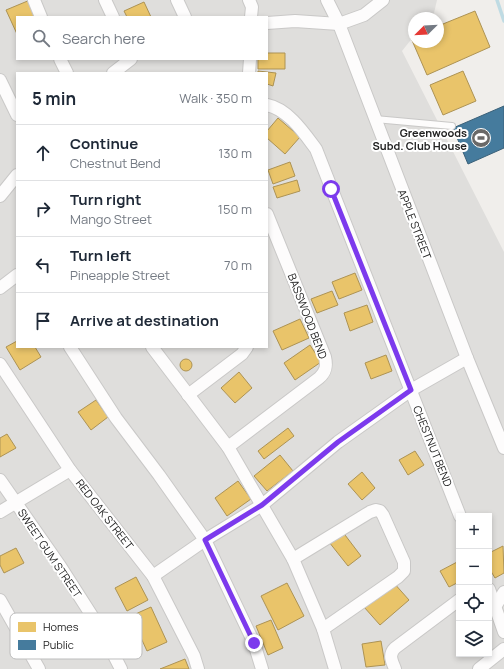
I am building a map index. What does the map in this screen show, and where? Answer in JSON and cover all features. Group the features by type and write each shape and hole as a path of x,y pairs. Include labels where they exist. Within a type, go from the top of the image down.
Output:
{"street":[{"path":"34,0 41,16"},
{"path":"105,0 113,16"},
{"path":"178,0 185,16"},
{"name":"APPLE STREET","path":"327,0 339,24 467,358 501,432 504,448"},
{"path":"268,23 295,22 339,24 364,15 383,0"},
{"path":"60,60 66,72"},
{"path":"114,72 130,60"},
{"path":"250,60 250,72"},
{"path":"0,80 16,113"},
{"name":"CHESTNUT BEND","path":"268,105 272,106 295,120 316,149 459,513"},
{"path":"0,196 16,177"},
{"name":"BASSWOOD BEND","path":"228,447 319,378 324,374 326,369 325,357 268,216"},
{"path":"0,288 16,276"},
{"path":"71,348 116,418 205,540 254,643 262,669"},
{"path":"153,348 228,447 293,559 323,629 335,669"},
{"path":"188,395 242,354 246,348"},
{"path":"153,576 205,540 262,505 338,442 411,390 467,358"},
{"name":"RED OAK STREET","path":"0,364 70,470 153,576 194,656 198,669"},
{"path":"0,512 70,470"},
{"name":"SWEET GUM STREET","path":"0,480 91,613"},
{"path":"293,559 370,512 376,510 380,511 386,522 404,562 404,571 398,577 323,629"},
{"path":"495,607 504,592"},
{"path":"492,598 504,632"},
{"path":"0,600 10,618"},
{"path":"395,669 391,660 392,651 456,602"},
{"path":"478,669 504,649"},
{"path":"33,659 39,669"},
{"name":"SWEET GUM STREET","path":"116,659 121,669"}],"lane":[{"path":"375,119 452,126"}],"shaded area":[{"path":"0,0 437,0 434,12 408,12 408,44 402,51 504,252 504,669 0,669"}],"building: Homes":[{"path":"30,0 37,16 16,16 16,32 6,10"},
{"path":"144,2 151,16 126,16 124,11"},
{"path":"475,11 490,47 427,75 415,48 444,48 444,24"},
{"path":"268,53 285,53 285,69 258,69 258,60 268,60"},
{"path":"463,71 476,101 443,115 430,85"},
{"path":"268,72 276,73 273,86 268,84"},
{"path":"278,118 300,137 285,154 268,139 268,130"},
{"path":"290,162 295,176 273,184 268,170"},
{"path":"297,180 300,191 277,198 273,187"},
{"path":"355,273 362,290 339,299 332,282"},
{"path":"332,291 338,305 317,313 311,299"},
{"path":"367,305 373,322 350,331 344,313"},
{"path":"300,319 309,338 282,350 273,331"},
{"path":"16,342 16,348 36,348 41,357 20,370 6,347"},
{"path":"310,345 321,362 295,380 284,363"},
{"path":"386,355 392,371 371,379 365,363"},
{"path":"184,359 188,359 192,365 188,371 184,371 180,367 180,363"},
{"path":"239,372 252,388 235,403 221,388"},
{"path":"96,400 108,417 91,430 78,412"},
{"path":"288,428 294,436 264,459 258,451"},
{"path":"7,434 16,448 0,457 0,438"},
{"path":"415,451 424,465 408,475 399,460"},
{"path":"280,455 293,471 267,491 254,476"},
{"path":"362,472 375,488 362,500 348,484"},
{"path":"238,481 251,499 227,516 215,498"},
{"path":"342,531 361,556 348,566 329,542"},
{"path":"503,546 504,573 495,578 492,573 492,552"},
{"path":"16,548 24,563 4,573 0,565 0,556"},
{"path":"456,563 456,584 449,587 440,571"},
{"path":"136,577 148,600 127,611 115,588"},
{"path":"393,582 409,600 380,625 364,607"},
{"path":"287,583 304,616 278,630 261,596"},
{"path":"151,607 167,642 147,651 142,640 142,613 138,613"},
{"path":"271,620 283,648 268,655 256,626"},
{"path":"381,641 385,665 366,667 362,644"},
{"path":"185,659 189,669 160,669"}],"building: Public":[{"name":"Greenwoods Subd. Club House","path":"504,106 504,148 468,164 453,128"}],"waterway":[{"path":"497,0 504,21"}],"place":[{"name":"Greenwoods Subd. Club House","path":"481,138"}],"route":[{"path":"254,643 205,540 262,505 338,442 411,390 331,189"}]}
